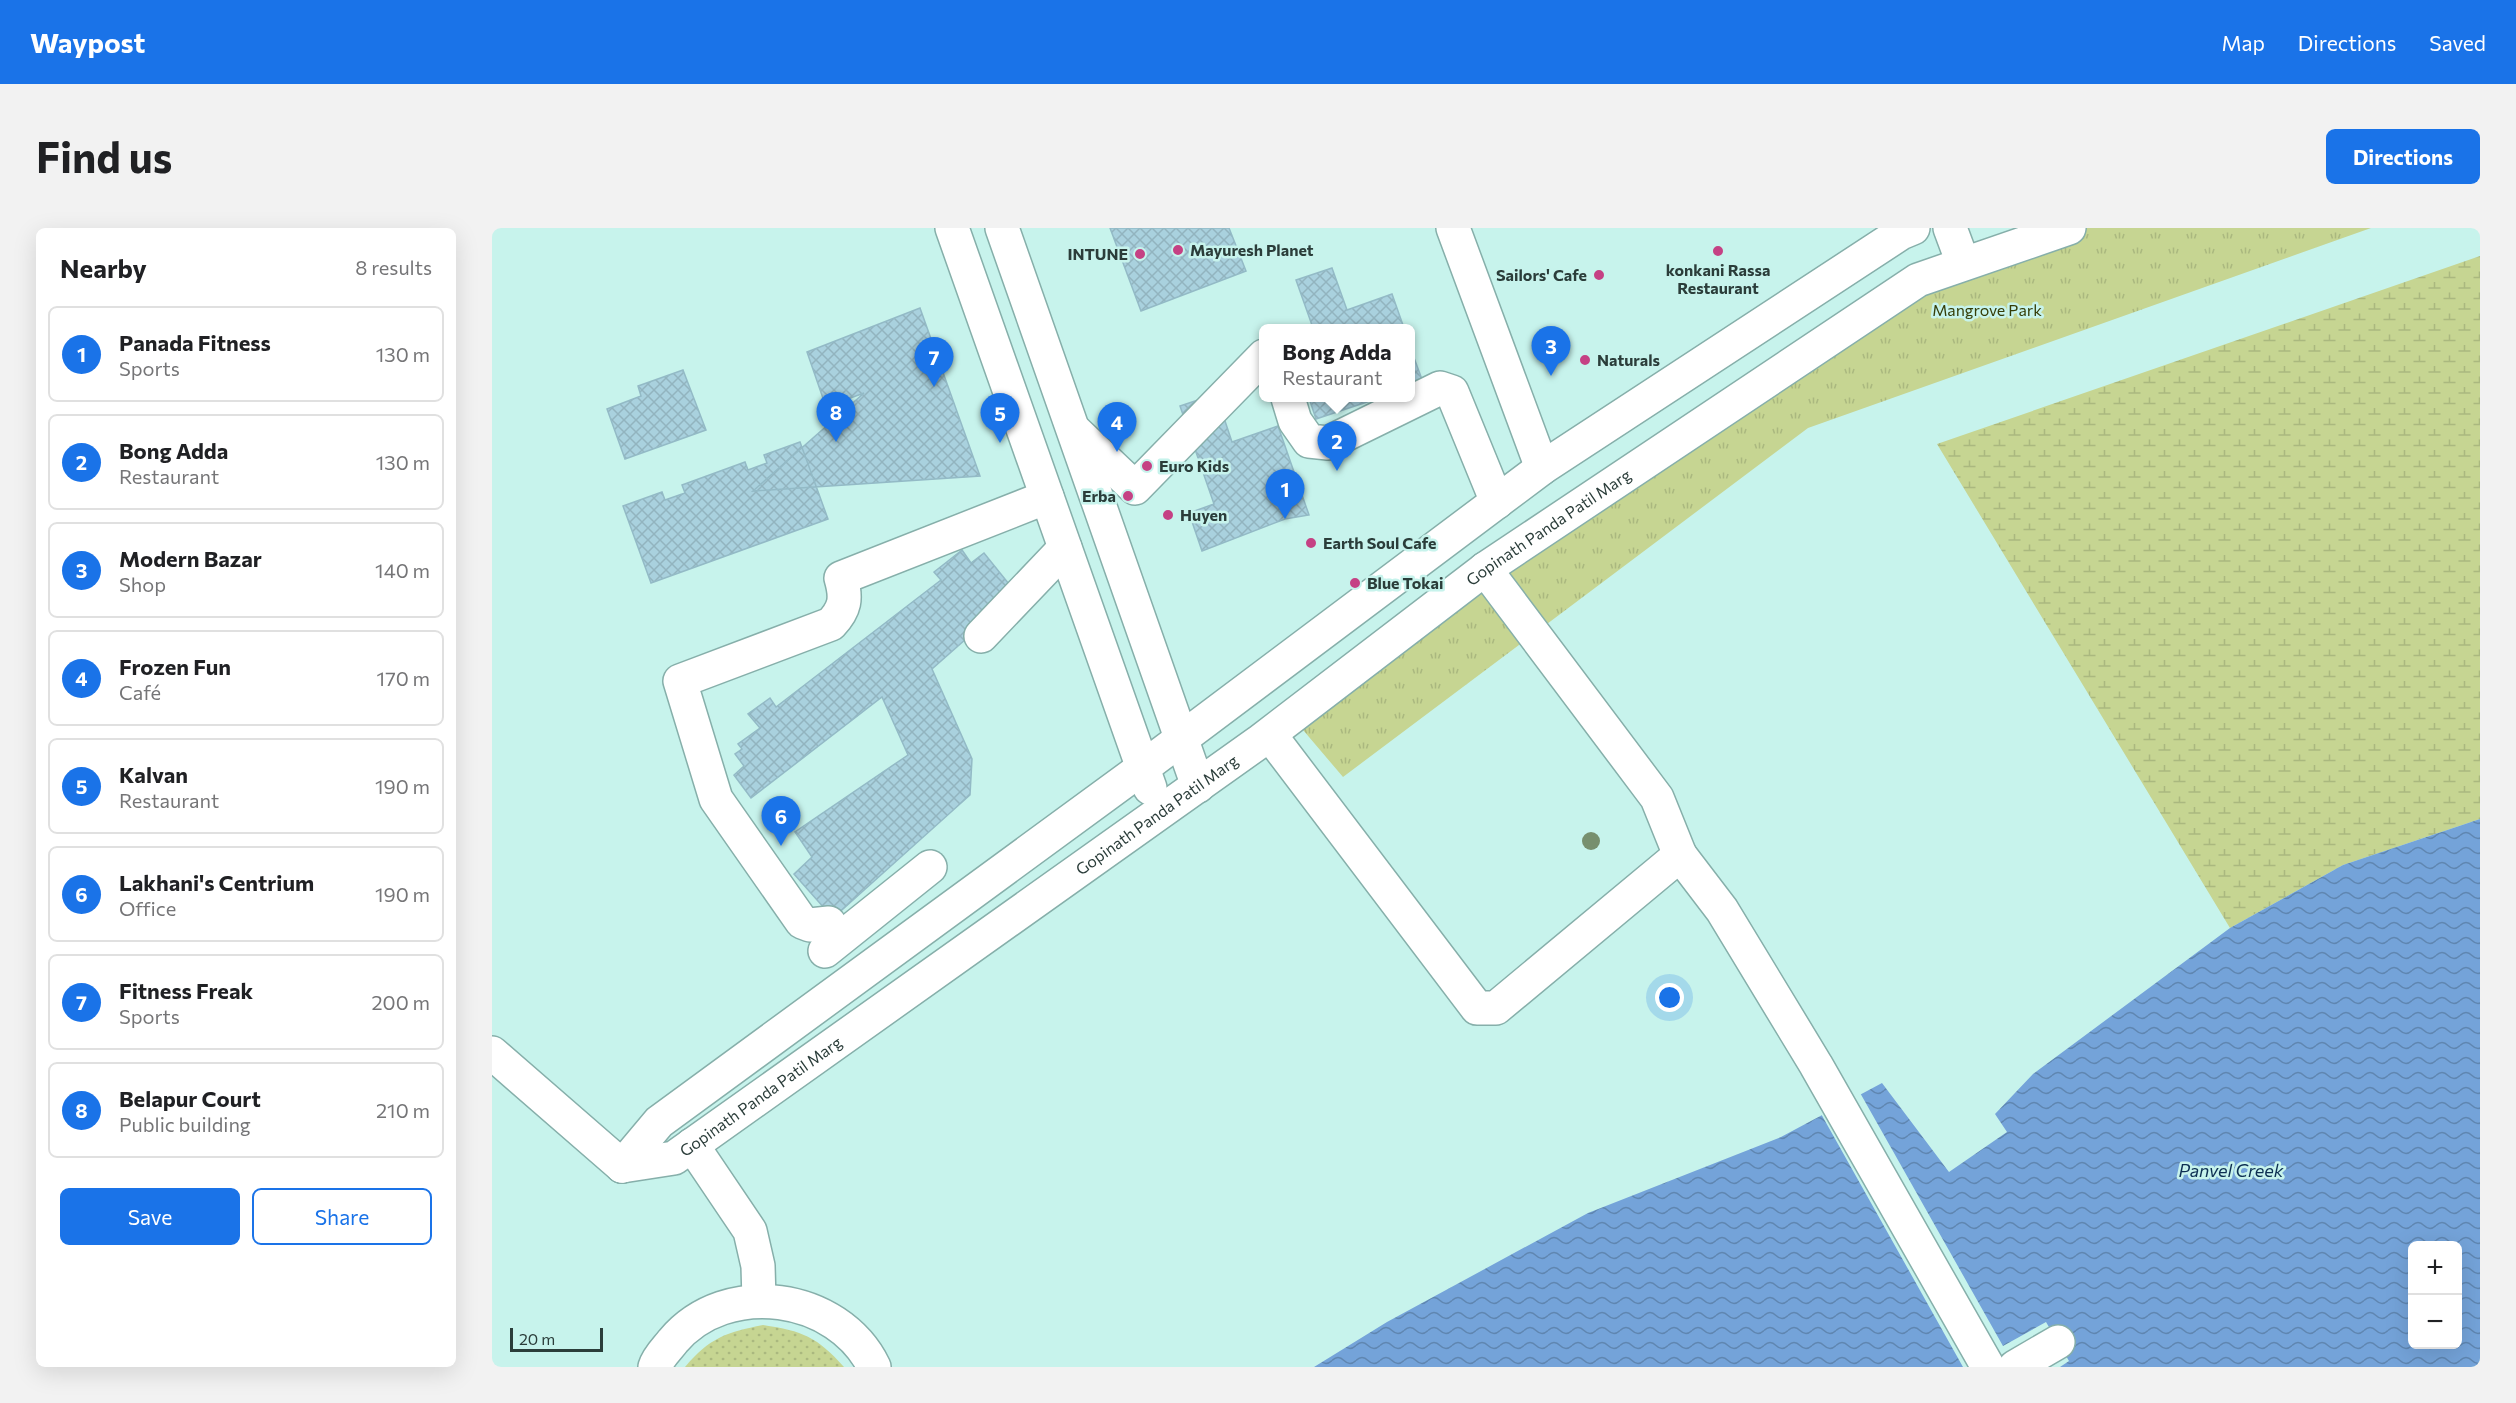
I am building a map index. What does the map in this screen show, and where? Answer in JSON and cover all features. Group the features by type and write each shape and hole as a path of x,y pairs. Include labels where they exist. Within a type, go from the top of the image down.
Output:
{"street":[{"path":"952,228 1141,769 1161,811"},
{"path":"1002,228 1198,786"},
{"path":"1453,228 1542,468"},
{"path":"1950,228 1963,263"},
{"name":"Gopinath Panda Patil Marg","path":"622,1166 674,1158 1270,735 1485,569 1918,280 2069,228"},
{"path":"492,1053 622,1166 659,1122 1141,769 1542,468 1905,230 1918,280"},
{"path":"1072,428 1135,488 1259,360"},
{"path":"1415,400 1440,388 1452,392 1497,502"},
{"path":"1289,402 1295,421 1309,441 1328,443 1411,402"},
{"path":"849,981 824,938 810,925 802,922 716,799 680,681 831,624 843,611 846,595 842,578 1047,497"},
{"path":"981,636 1065,548"},
{"path":"1485,569 1657,798 1680,855 1722,910 1816,1065 1988,1367"},
{"path":"1270,735 1477,1008 1496,1008 1680,855"},
{"path":"824,938 928,864 957,902"},
{"path":"692,1145 750,1231 758,1266 759,1300"},
{"path":"654,1367 683,1330 718,1309 759,1300 800,1305 837,1323 867,1352 874,1367"},
{"path":"2015,1367 2058,1342"}],"green space":[{"name":"Mangrove Park","path":"2063,228 2371,228 1808,428 1343,777 1292,717 1963,263"},
{"path":"2480,256 2480,819 2343,865 2230,928 1937,444"},
{"path":"763,1325 789,1330 808,1337 826,1349 844,1367 685,1367 702,1349 720,1338 739,1330"}],"water":[{"name":"Panvel Creek","path":"2480,819 2480,1367 1314,1367 1387,1322 1588,1213 1781,1137 1882,1083 1949,1172 2007,1132 1995,1114 2033,1074 2230,928 2343,865"}],"pier":[{"path":"1859,1091 2003,1346 2046,1322 2069,1361 2060,1367 1963,1367 1820,1112"}],"building":[{"name":"Mayuresh Planet","path":"1110,228 1229,228 1246,271 1141,311"},
{"path":"1332,268 1347,310 1392,294 1403,324 1312,324 1296,280"},
{"path":"920,308 980,476 753,491 864,393 826,407 807,352"},
{"path":"1415,360 1423,382 1415,385"},
{"path":"683,370 706,430 625,459 607,409 641,396 638,386"},
{"path":"1216,394 1232,442 1278,426 1309,515 1285,519 1202,551 1189,513 1214,504 1180,406"},
{"path":"1310,402 1367,402 1316,419"},
{"path":"800,442 828,519 651,583 623,506 662,492 665,500 685,493 682,485 745,462 748,470 767,463 764,455"},
{"path":"962,550 971,563 984,553 1017,594 932,669 972,759 970,795 833,918 794,874 812,857 795,832 908,755 882,697 751,798 734,775 744,766 735,754 742,749 738,744 760,728 748,714 770,698 776,707 941,580 934,572"}],"place":[{"name":"Mayuresh Planet","path":"1178,250"},
{"name":"konkani Rassa Restaurant","path":"1718,251"},
{"name":"INTUNE","path":"1140,254"},
{"name":"Sailors' Cafe","path":"1599,275"},
{"name":"Naturals","path":"1585,360"},
{"name":"Modern Bazar","path":"1551,376"},
{"name":"Fitness Freak","path":"934,387"},
{"name":"Belapur Court","path":"836,442"},
{"name":"Kalvan","path":"1000,443"},
{"name":"Frozen Fun","path":"1117,452"},
{"name":"Euro Kids","path":"1147,466"},
{"name":"Bong Adda","path":"1337,471"},
{"name":"Erba","path":"1128,496"},
{"name":"Huyen","path":"1168,515"},
{"name":"Panada Fitness","path":"1285,519"},
{"name":"Earth Soul Cafe","path":"1311,543"},
{"name":"Blue Tokai","path":"1355,583"},
{"name":"Lakhani's Centrium","path":"781,846"}]}
